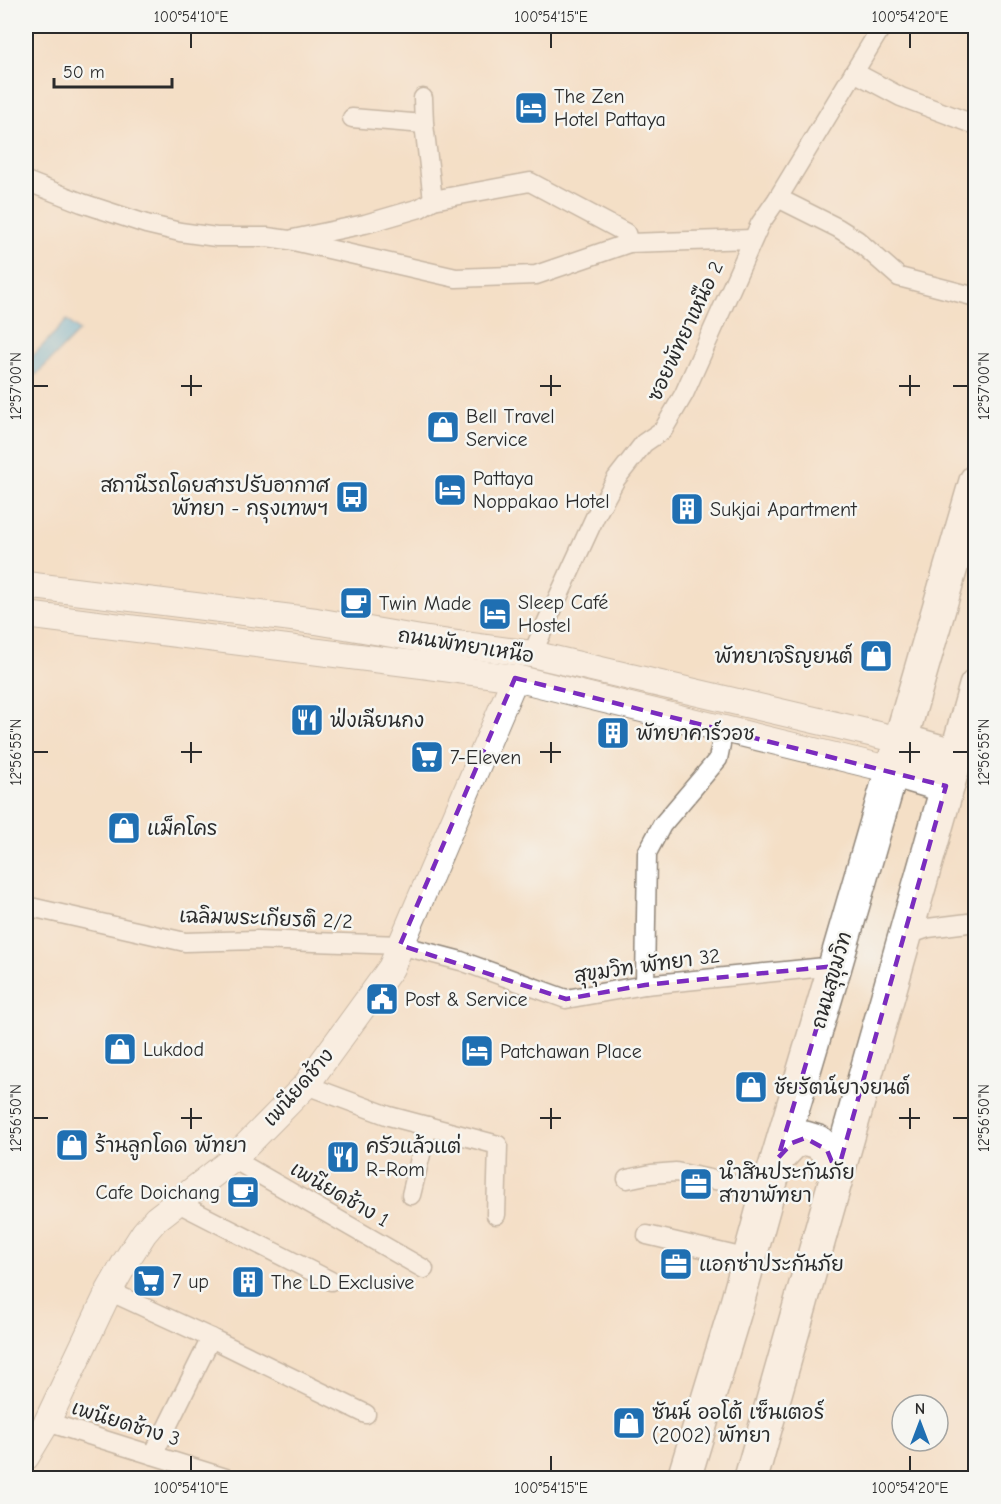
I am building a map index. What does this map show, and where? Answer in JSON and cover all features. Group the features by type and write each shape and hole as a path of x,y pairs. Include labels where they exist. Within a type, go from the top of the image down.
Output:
{"highway":[{"name":"ถนนสุขุมวิท","path":"684,1479 734,1314 975,481"},
{"path":"751,1479 975,686"},
{"path":"896,755 951,771"},
{"path":"778,1158 792,1143 805,1138 818,1142 827,1150 837,1174"},
{"path":"771,1479 777,1388"}],"main road":[{"name":"ถนนพัทยาเหนือ","path":"26,585 316,621 427,640 532,654 896,755"},
{"name":"ถนนพัทยาเหนือ","path":"26,615 515,678 724,729 896,755"},
{"name":"เพนียดช้าง","path":"26,1457 47,1422 109,1292 144,1233 156,1219 233,1159 306,1085 391,968 515,678"}],"street":[{"name":"ซอยพัทยาเหนือ 2","path":"532,654 595,517 616,479 644,443 663,430 684,394 760,224 882,26"},
{"path":"854,72 901,97 975,125"},
{"path":"423,98 433,200"},
{"path":"352,118 424,124"},
{"path":"26,182 146,224 216,237 267,237 289,240 456,278 536,275 629,243 752,239"},
{"path":"289,240 365,224 420,208 433,200 530,182 626,233 629,243"},
{"path":"778,198 857,240 899,277 975,297"},
{"path":"645,985 646,853 662,825 718,759 724,729"},
{"name":"เฉลิมพระเกียรติ 2/2","path":"26,906 185,942 257,940 400,945"},
{"path":"905,936 928,928 975,922"},
{"name":"สุขุมวิท พัทยา 32","path":"400,945 461,961 566,999 645,985 835,966"},
{"path":"306,1085 389,1116 498,1145 496,1215"},
{"path":"411,1195 428,1126"},
{"name":"เพนียดช้าง 1","path":"233,1159 424,1269"},
{"path":"627,1179 676,1172 768,1191"},
{"path":"178,1203 331,1281"},
{"path":"646,1235 749,1259"},
{"path":"109,1292 211,1338 366,1413"},
{"path":"153,1455 211,1338"},
{"name":"เพนียดช้าง 3","path":"47,1422 226,1479"}],"highlighted area":[{"path":"515,678 946,786 837,1174 827,1150 805,1138 792,1143 778,1158 835,966 645,985 566,999 400,945"}],"water":[{"path":"67,320 79,331 36,375 26,363"}],"place":[{"name":"The Zen Hotel Pattaya","path":"531,108"},
{"name":"Bell Travel Service","path":"443,427"},
{"name":"Pattaya Noppakao Hotel","path":"450,490"},
{"name":"สถานีรถโดยสารปรับอากาศ พัทยา - กรุงเทพฯ","path":"352,497"},
{"name":"Sukjai Apartment","path":"687,509"},
{"name":"Twin Made","path":"356,603"},
{"name":"Sleep Café Hostel","path":"495,614"},
{"name":"พัทยาเจริญยนต์","path":"876,656"},
{"name":"ฟ่งเฉียนกง","path":"307,720"},
{"name":"พัทยาคาร์วอช","path":"613,733"},
{"name":"7-Eleven","path":"427,757"},
{"name":"แม็คโคร","path":"124,828"},
{"name":"Post & Service","path":"382,999"},
{"name":"Lukdod","path":"120,1049"},
{"name":"Patchawan Place","path":"477,1051"},
{"name":"ชัยรัตน์ยางยนต์","path":"751,1087"},
{"name":"ร้านลูกโดด พัทยา","path":"72,1145"},
{"name":"ครัวแล้วแต่ R-Rom","path":"343,1157"},
{"name":"นำสินประกันภัย สาขาพัทยา","path":"696,1184"},
{"name":"Cafe Doichang","path":"243,1192"},
{"name":"แอกซ่าประกันภัย","path":"676,1264"},
{"name":"7 up","path":"149,1281"},
{"name":"The LD Exclusive","path":"248,1282"},
{"name":"ซันน์ ออโต้ เซ็นเตอร์ (2002) พัทยา","path":"629,1423"}]}
